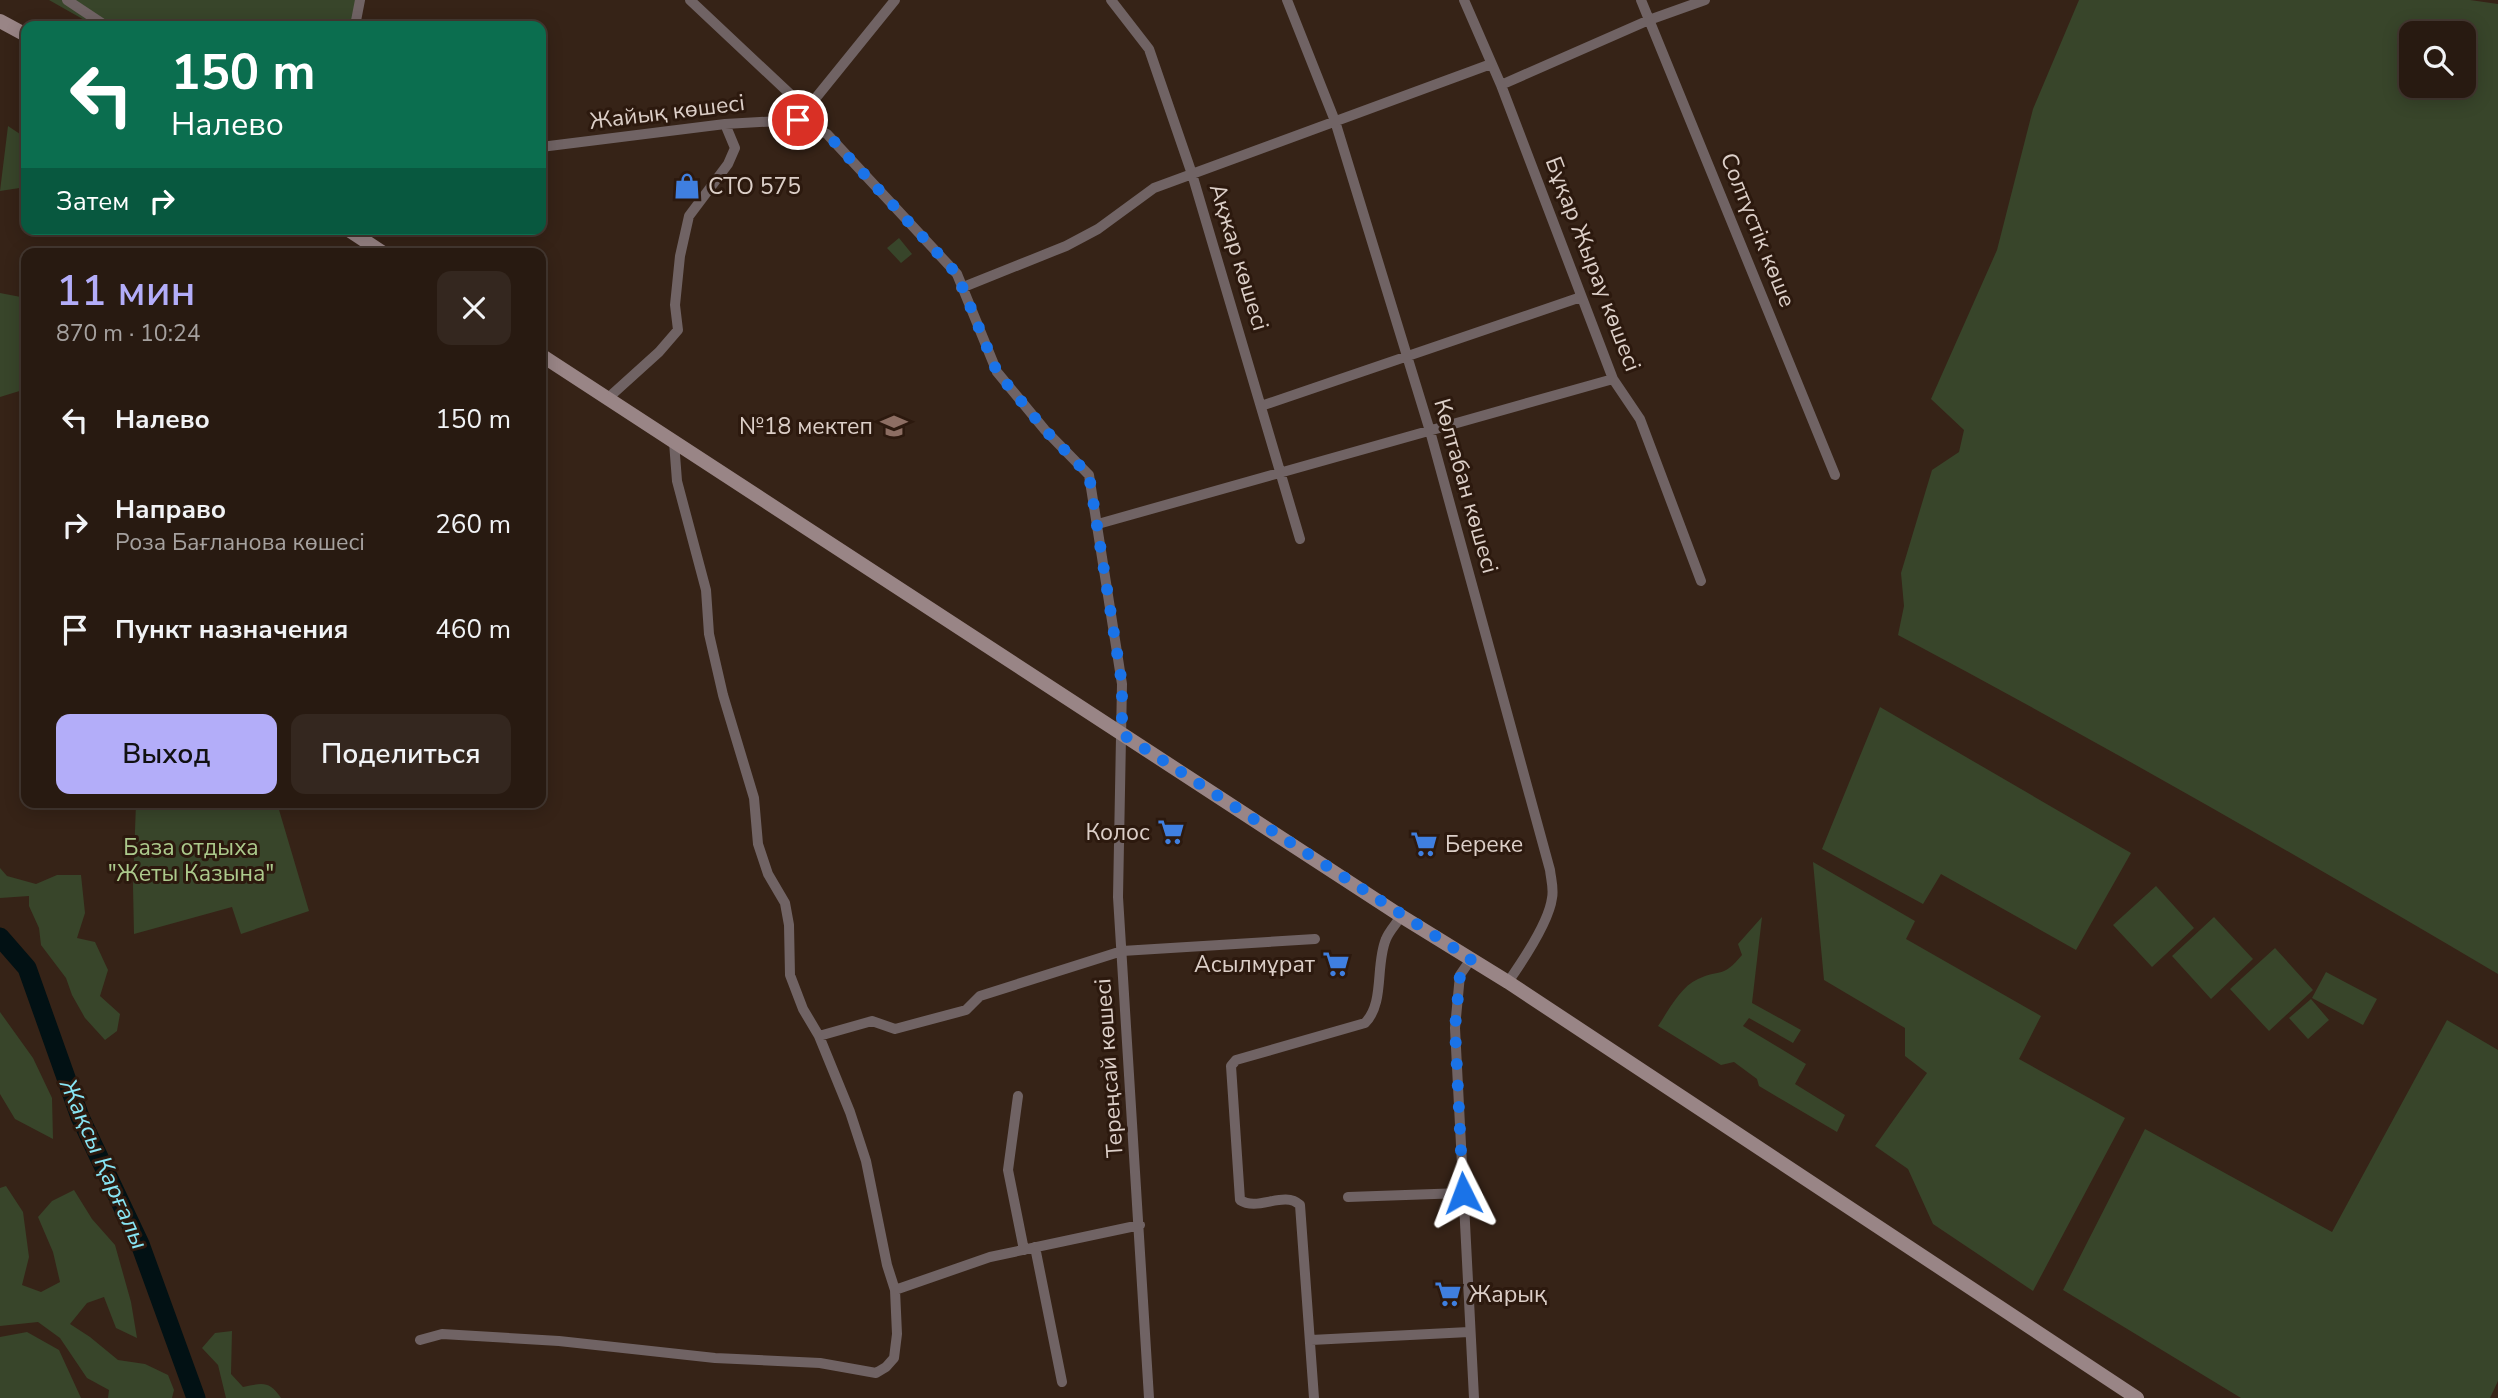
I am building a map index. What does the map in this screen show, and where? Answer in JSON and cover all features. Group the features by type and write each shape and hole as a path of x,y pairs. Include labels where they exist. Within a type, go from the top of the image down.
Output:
{"main road":[{"path":"0,21 21,32"},
{"path":"356,235 376,248"},
{"path":"546,358 1402,916 1508,982 2137,1398"}],"street":[{"path":"66,0 98,21"},
{"path":"356,21 360,0"},
{"path":"690,0 806,109"},
{"path":"798,120 895,0"},
{"name":"Ақжар көшесі","path":"1111,0 1149,49 1192,174 1300,539"},
{"name":"Көлтабан көшесі","path":"1287,0 1335,121 1430,430 1550,870 1553,896 1549,910 1525,958 1508,982"},
{"name":"Бұқар Жырау көшесі","path":"1464,0 1501,85 1613,379 1640,419 1701,581"},
{"name":"Солтүстік көше","path":"1641,0 1835,475"},
{"path":"1501,85 1649,20 1705,0"},
{"path":"961,288 1066,246 1098,229 1154,188 1491,64"},
{"name":"Жайық көшесі","path":"546,146 725,124 798,120"},
{"name":"Тереңсай көшесі","path":"798,120 827,134 957,274 997,372 1045,430 1089,475 1122,684 1118,897 1149,1398"},
{"path":"607,399 659,352 678,330 675,305 680,256 689,216 728,164 735,148 725,124"},
{"path":"1261,406 1581,297"},
{"path":"1098,524 1613,379"},
{"path":"420,1340 442,1334 559,1341 715,1358 820,1363 876,1373 886,1367 894,1357 897,1334 895,1290 887,1265 866,1161 850,1111 790,975 789,925 785,903 768,874 758,844 754,798 723,695 709,634 706,590 677,481 674,442"},
{"path":"1314,1398 1300,1205 1288,1200 1251,1205 1240,1200 1231,1066 1233,1062 1365,1023 1373,1015 1386,938 1402,916"},
{"path":"819,1036 872,1021 895,1030 965,1010 980,996 1122,951 1315,939"},
{"path":"1471,959 1460,975 1455,1028 1474,1398"},
{"path":"1018,1096 1008,1170 1062,1382"},
{"path":"1348,1197 1463,1193"},
{"path":"895,1290 990,1257 1140,1225"},
{"path":"1311,1340 1469,1332"}],"green space":[{"path":"49,0 359,0 353,21 86,21"},
{"path":"2079,0 2470,0 2498,4 2498,974 2200,801 1898,635 1904,606 1901,573 1932,470 1959,452 1964,430 1931,399 1997,250 2033,109"},
{"path":"8,126 21,135 21,188 0,191"},
{"path":"899,238 912,254 901,263 887,248"},
{"path":"0,293 21,297 21,391 0,397"},
{"path":"1880,707 2131,853 2076,950 1941,874 1923,904 1822,849"},
{"name":"База отдыха \"Жеты Казына\"","path":"136,808 278,808 309,911 241,934 232,907 134,934"},
{"path":"1813,862 1915,921 1906,939 2041,1016 2019,1059 2125,1118 2033,1291 1933,1224 1908,1169 1875,1146 1927,1073 1905,1056 1905,1028 1824,980"},
{"path":"0,868 7,876 36,884 57,875 81,875 85,913 77,938 95,942 108,970 100,996 120,1014 117,1031 105,1040 85,1018 66,978 41,945 39,928 29,906 29,896 0,898"},
{"path":"2156,886 2194,928 2152,967 2113,925"},
{"path":"1762,917 1752,1003 1801,1030 1793,1043 1749,1018 1743,1026 1806,1064 1795,1084 1845,1115 1837,1132 1759,1086 1757,1079 1734,1062 1721,1065 1658,1026 1686,987 1698,979 1726,970 1742,955 1738,944"},
{"path":"2214,917 2253,959 2211,999 2172,956"},
{"path":"2275,948 2313,990 2269,1031 2230,989"},
{"path":"2326,972 2377,999 2363,1025 2312,998"},
{"path":"2311,999 2329,1020 2308,1039 2289,1018"},
{"path":"0,1012 33,1058 52,1098 53,1139 15,1119 0,1094"},
{"path":"2447,1020 2498,1050 2498,1381 2490,1398 2241,1398 2063,1290 2145,1129 2332,1232"},
{"path":"6,1186 23,1212 29,1257 22,1285 41,1292 60,1282 53,1252 38,1217 52,1201 74,1190 92,1219 115,1245 131,1302 137,1338 116,1328 104,1297 87,1303 70,1324 118,1360 145,1364 168,1375 174,1390 172,1398 108,1398 109,1390 87,1378 60,1338 38,1322 0,1326 0,1188"},
{"path":"232,1331 231,1374 243,1387 265,1384 273,1388 281,1398 226,1398 218,1365 202,1348 215,1333"},
{"path":"27,1332 59,1350 81,1398 0,1398 0,1337"}],"waterway":[{"name":"Жақсы Қарғалы","path":"0,937 27,968 80,1117 140,1244 196,1398"}],"place":[{"name":"СТО 575","path":"687,186"},
{"name":"№18 мектеп","path":"894,426"},
{"name":"Колос","path":"1171,832"},
{"name":"Береке","path":"1424,844"},
{"name":"Асылмұрат","path":"1336,964"},
{"name":"Жарық","path":"1448,1294"}],"route":[{"path":"798,120 827,134 957,274 982,341 997,372 1045,430 1089,475 1122,684 1122,734 1471,959 1460,975 1455,1028 1463,1193"}]}
